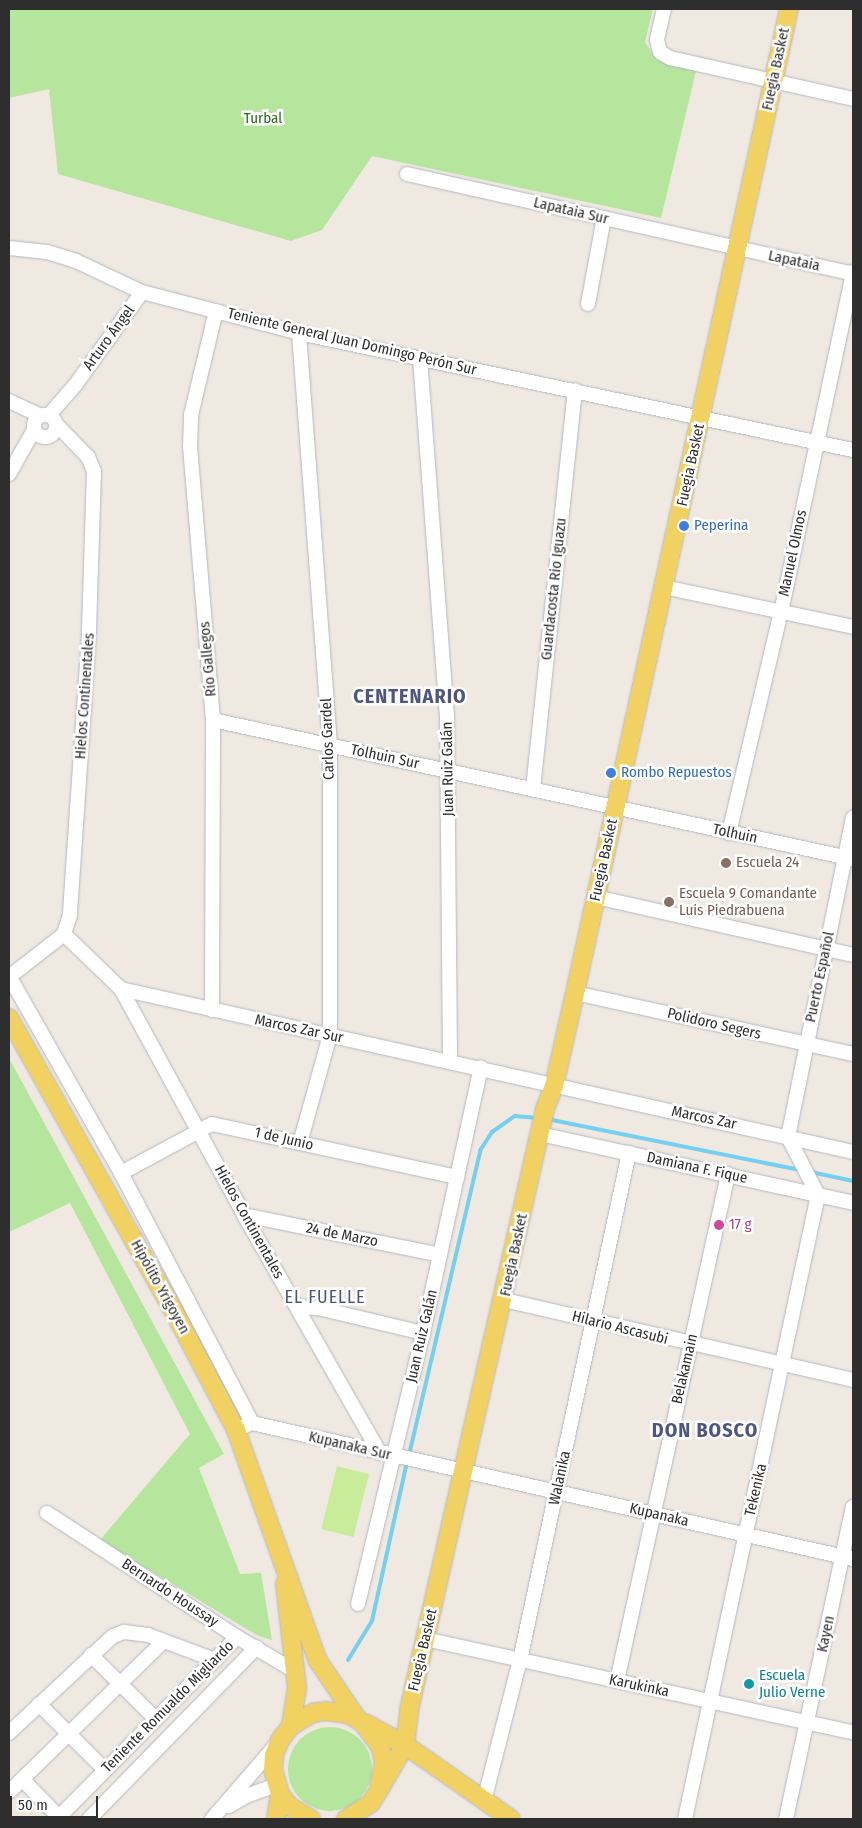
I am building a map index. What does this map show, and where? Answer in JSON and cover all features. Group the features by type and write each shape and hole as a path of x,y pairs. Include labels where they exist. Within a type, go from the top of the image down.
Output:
{"main road":[{"name":"Fuegia Basket","path":"399,1742 409,1710 465,1471 545,1109 554,1086 575,993 789,9"},
{"name":"Hipólito Yrigoyen","path":"9,1018 172,1308 244,1427 283,1569"},
{"path":"283,1569 295,1670 296,1704 291,1726"},
{"path":"283,1569 321,1665 380,1746 383,1776 379,1790"},
{"path":"276,1819 278,1790 273,1770 280,1740 291,1726 308,1716 326,1711 348,1714 399,1742 511,1819"},
{"path":"346,1819 365,1808 379,1790 399,1742"},
{"path":"278,1790 289,1806 312,1819"}],"street":[{"path":"664,9 657,40 660,52 670,58 853,99"},
{"name":"Lapataia Sur","path":"407,174 736,248"},
{"path":"588,304 604,218"},
{"name":"Teniente General Juan Domingo Perón Sur","path":"9,248 47,252 76,261 142,292 299,333 701,416 853,450"},
{"name":"Lapataia","path":"736,248 853,273"},
{"name":"Manuel Olmos","path":"729,832 781,612 853,273"},
{"name":"Arturo Ángel","path":"51,419 142,292"},
{"name":"Río Gallegos","path":"212,1010 213,720 190,447 191,415 216,311"},
{"name":"Carlos Gardel","path":"299,333 330,745 330,1035 300,1142"},
{"name":"Juan Ruiz Galán","path":"420,358 449,770 450,1060"},
{"name":"Guardacosta Rio Iguazu","path":"533,789 575,390"},
{"path":"9,401 51,419 88,457"},
{"path":"51,419 36,420 43,435 88,457"},
{"path":"10,473 43,435 54,434 51,419"},
{"name":"Hielos Continentales","path":"64,934 70,915 89,634 94,471 88,457"},
{"path":"664,587 853,627"},
{"name":"Tolhuin Sur","path":"213,720 616,808"},
{"name":"Tolhuin","path":"616,808 849,858"},
{"name":"Puerto Español","path":"788,1137 826,949 849,858 853,818"},
{"path":"596,897 853,955"},
{"path":"121,989 64,934 9,977 121,1173 244,1427"},
{"name":"Hielos Continentales","path":"121,989 244,1215 380,1452"},
{"name":"Marcos Zar Sur","path":"121,989 450,1060 554,1086"},
{"name":"Polidoro Segers","path":"575,993 853,1054"},
{"name":"Juan Ruiz Galán","path":"358,1604 398,1457 481,1067"},
{"name":"Marcos Zar","path":"554,1086 853,1152"},
{"name":"1 de Junio","path":"121,1173 198,1129 222,1125 457,1177"},
{"name":"Damiana F. Fique","path":"540,1134 853,1202"},
{"path":"788,1137 794,1153 818,1195"},
{"name":"Walanika","path":"484,1801 520,1660 595,1322 629,1153"},
{"name":"Belakamain","path":"617,1681 652,1513 728,1174"},
{"name":"Tekenika","path":"685,1819 784,1365 818,1195"},
{"name":"24 de Marzo","path":"244,1215 440,1255"},
{"name":"Hilario Ascasubi","path":"504,1300 690,1345 853,1380"},
{"path":"297,1307 318,1308 423,1333"},
{"name":"Kupanaka Sur","path":"244,1427 380,1452 465,1471"},
{"name":"Kupanaka","path":"465,1471 848,1558"},
{"name":"Kayen","path":"786,1819 848,1558 853,1507"},
{"name":"Bernardo Houssay","path":"47,1512 237,1637 295,1670"},
{"path":"9,1733 90,1654 113,1636 124,1632 148,1635 214,1660"},
{"name":"Teniente Romualdo Migliardo","path":"58,1818 237,1637"},
{"name":"Karukinka","path":"425,1639 853,1732"},
{"path":"9,1792 164,1641"},
{"name":"Teniente Romualdo Migliardo","path":"89,1819 257,1647"},
{"path":"90,1654 156,1720"},
{"path":"39,1704 105,1770"},
{"path":"212,1819 280,1740"},
{"path":"22,1779 58,1818"},
{"path":"212,1819 246,1796 278,1790"}],"green space":[{"name":"Turbal","path":"9,9 653,9 645,42 657,60 696,71 661,218 372,156 322,230 291,241 58,174 49,89 9,98"},
{"path":"9,1058 224,1454 199,1468 240,1574 261,1573 272,1640 258,1636 100,1540 190,1434 70,1203 9,1232"},
{"path":"337,1466 369,1474 353,1537 321,1529"},
{"path":"330,1727 353,1734 365,1746 372,1769 365,1792 353,1804 330,1811 307,1804 295,1792 288,1769 295,1746 307,1734"}],"waterway":[{"path":"409,1455 481,1149 492,1132 515,1116 537,1118"},
{"path":"547,1119 800,1170"},
{"path":"811,1172 853,1181"},
{"path":"348,1660 372,1621 407,1462"}],"place":[{"name":"Peperina","path":"684,526"},
{"name":"Rombo Repuestos","path":"611,773"},
{"name":"Escuela 24","path":"726,863"},
{"name":"Escuela 9 Comandante Luis Piedrabuena","path":"669,902"},
{"name":"17 g","path":"719,1225"},
{"name":"Escuela Julio Verne","path":"749,1684"}],"district":[{"name":"CENTENARIO","path":"410,696"},
{"name":"EL FUELLE","path":"325,1297"},
{"name":"DON BOSCO","path":"705,1430"}]}
